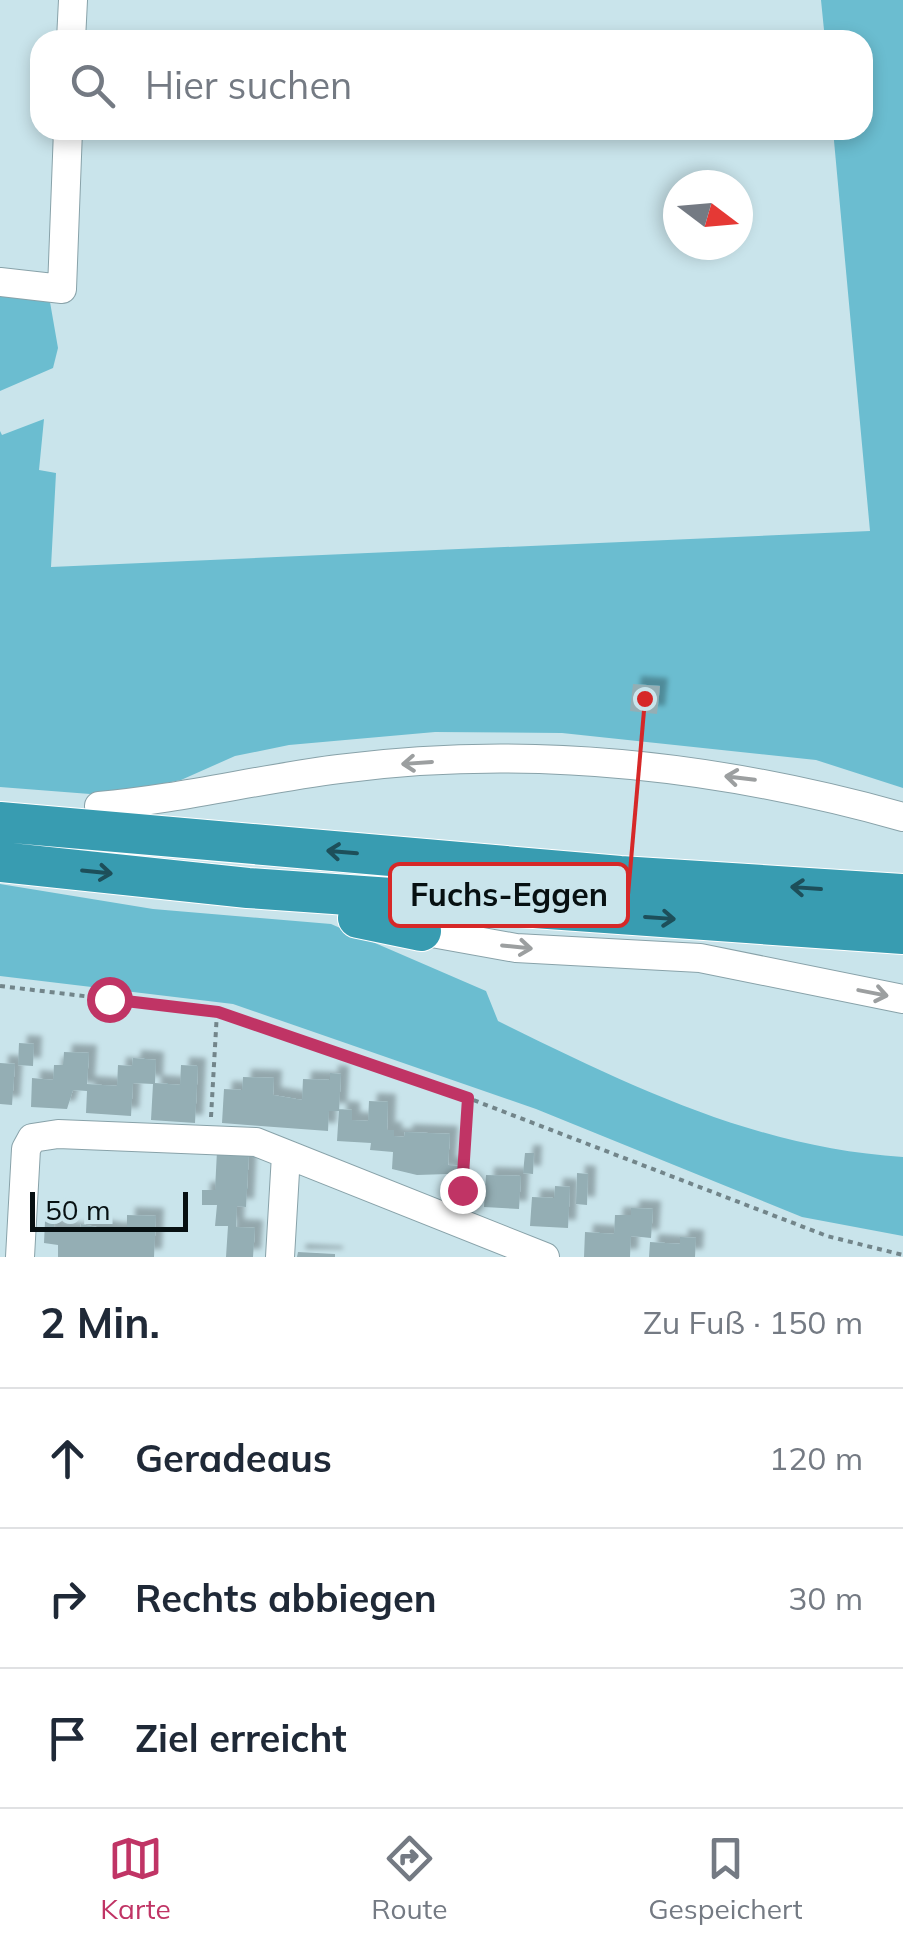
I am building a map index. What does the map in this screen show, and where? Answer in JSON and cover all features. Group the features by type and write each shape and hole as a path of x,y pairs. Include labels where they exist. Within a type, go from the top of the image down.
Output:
{"highway":[{"path":"0,808 99,806"},
{"path":"0,822 620,876 903,894"},
{"path":"0,862 248,888 903,934"},
{"path":"248,888 312,908 421,931"}],"street":[{"path":"72,30 73,0"},
{"path":"0,282 62,289 68,140"},
{"path":"99,806 341,768 481,759 630,763 760,780 903,817"},
{"path":"421,931 516,948 700,958 903,999"},
{"path":"20,1257 26,1149 32,1138 58,1134 256,1142 545,1257"},
{"path":"280,1257 286,1155"}],"path":[{"path":"0,986 218,1012 468,1098 827,1236 903,1256"},
{"path":"209,1138 218,1012"},
{"path":"461,1221 468,1098"}],"shaded area":[{"path":"821,0 903,0 903,788 816,760 562,733 435,732 289,745 235,756 181,780 126,791 90,794 0,787 0,431 2,435 44,419 39,470 56,473 51,567 870,531 834,140 873,140 873,30 824,30"},
{"path":"0,293 50,302 58,348 53,368 0,391"},
{"path":"0,884 153,909 331,924 486,991 498,1021 694,1110 796,1141 903,1157 903,1236 802,1217 536,1109 233,1004 0,976"}],"building":[{"path":"633,684 660,686 657,714 630,711"},
{"path":"19,1043 34,1044 33,1066 18,1065"},
{"path":"64,1052 89,1053 87,1084 117,1086 118,1065 132,1066 133,1058 156,1060 155,1083 180,1085 181,1065 198,1066 195,1123 151,1120 153,1084 133,1083 131,1116 86,1113 87,1091 73,1090 67,1109 31,1107 32,1078 53,1080 54,1065 63,1065"},
{"path":"0,1063 15,1064 12,1105 0,1104"},
{"path":"330,1073 341,1074 339,1111 329,1111 328,1131 222,1123 224,1089 242,1090 243,1077 274,1078 273,1095 302,1100 303,1079 330,1080"},
{"path":"369,1101 388,1102 387,1130 394,1130 394,1136 404,1137 405,1132 450,1134 448,1165 459,1166 458,1189 447,1188 448,1174 417,1175 392,1169 393,1152 370,1150 371,1143 337,1141 339,1109 352,1110 352,1120 368,1121"},
{"path":"217,1151 249,1152 246,1207 237,1206 236,1227 255,1228 253,1257 226,1257 228,1226 215,1226 217,1205 202,1205 202,1190 215,1190"},
{"path":"525,1153 534,1153 533,1174 523,1173"},
{"path":"577,1173 588,1174 587,1205 576,1204"},
{"path":"486,1175 521,1176 519,1209 484,1207"},
{"path":"555,1186 570,1187 568,1228 530,1226 532,1197 554,1198"},
{"path":"631,1208 653,1209 651,1238 631,1236 630,1257 584,1257 585,1232 614,1234 615,1215 631,1215"},
{"path":"127,1215 156,1216 154,1257 58,1257 58,1245 44,1243 45,1221 54,1222 54,1229 80,1231 81,1224 117,1231 127,1228"},
{"path":"680,1237 696,1238 695,1257 649,1257 650,1242 680,1244"},
{"path":"298,1252 335,1254 335,1257 297,1257"}],"place":[{"name":"Fuchs-Eggen","path":"645,699"}],"route":[{"path":"109,999 218,1012 468,1098 462,1190"}]}
